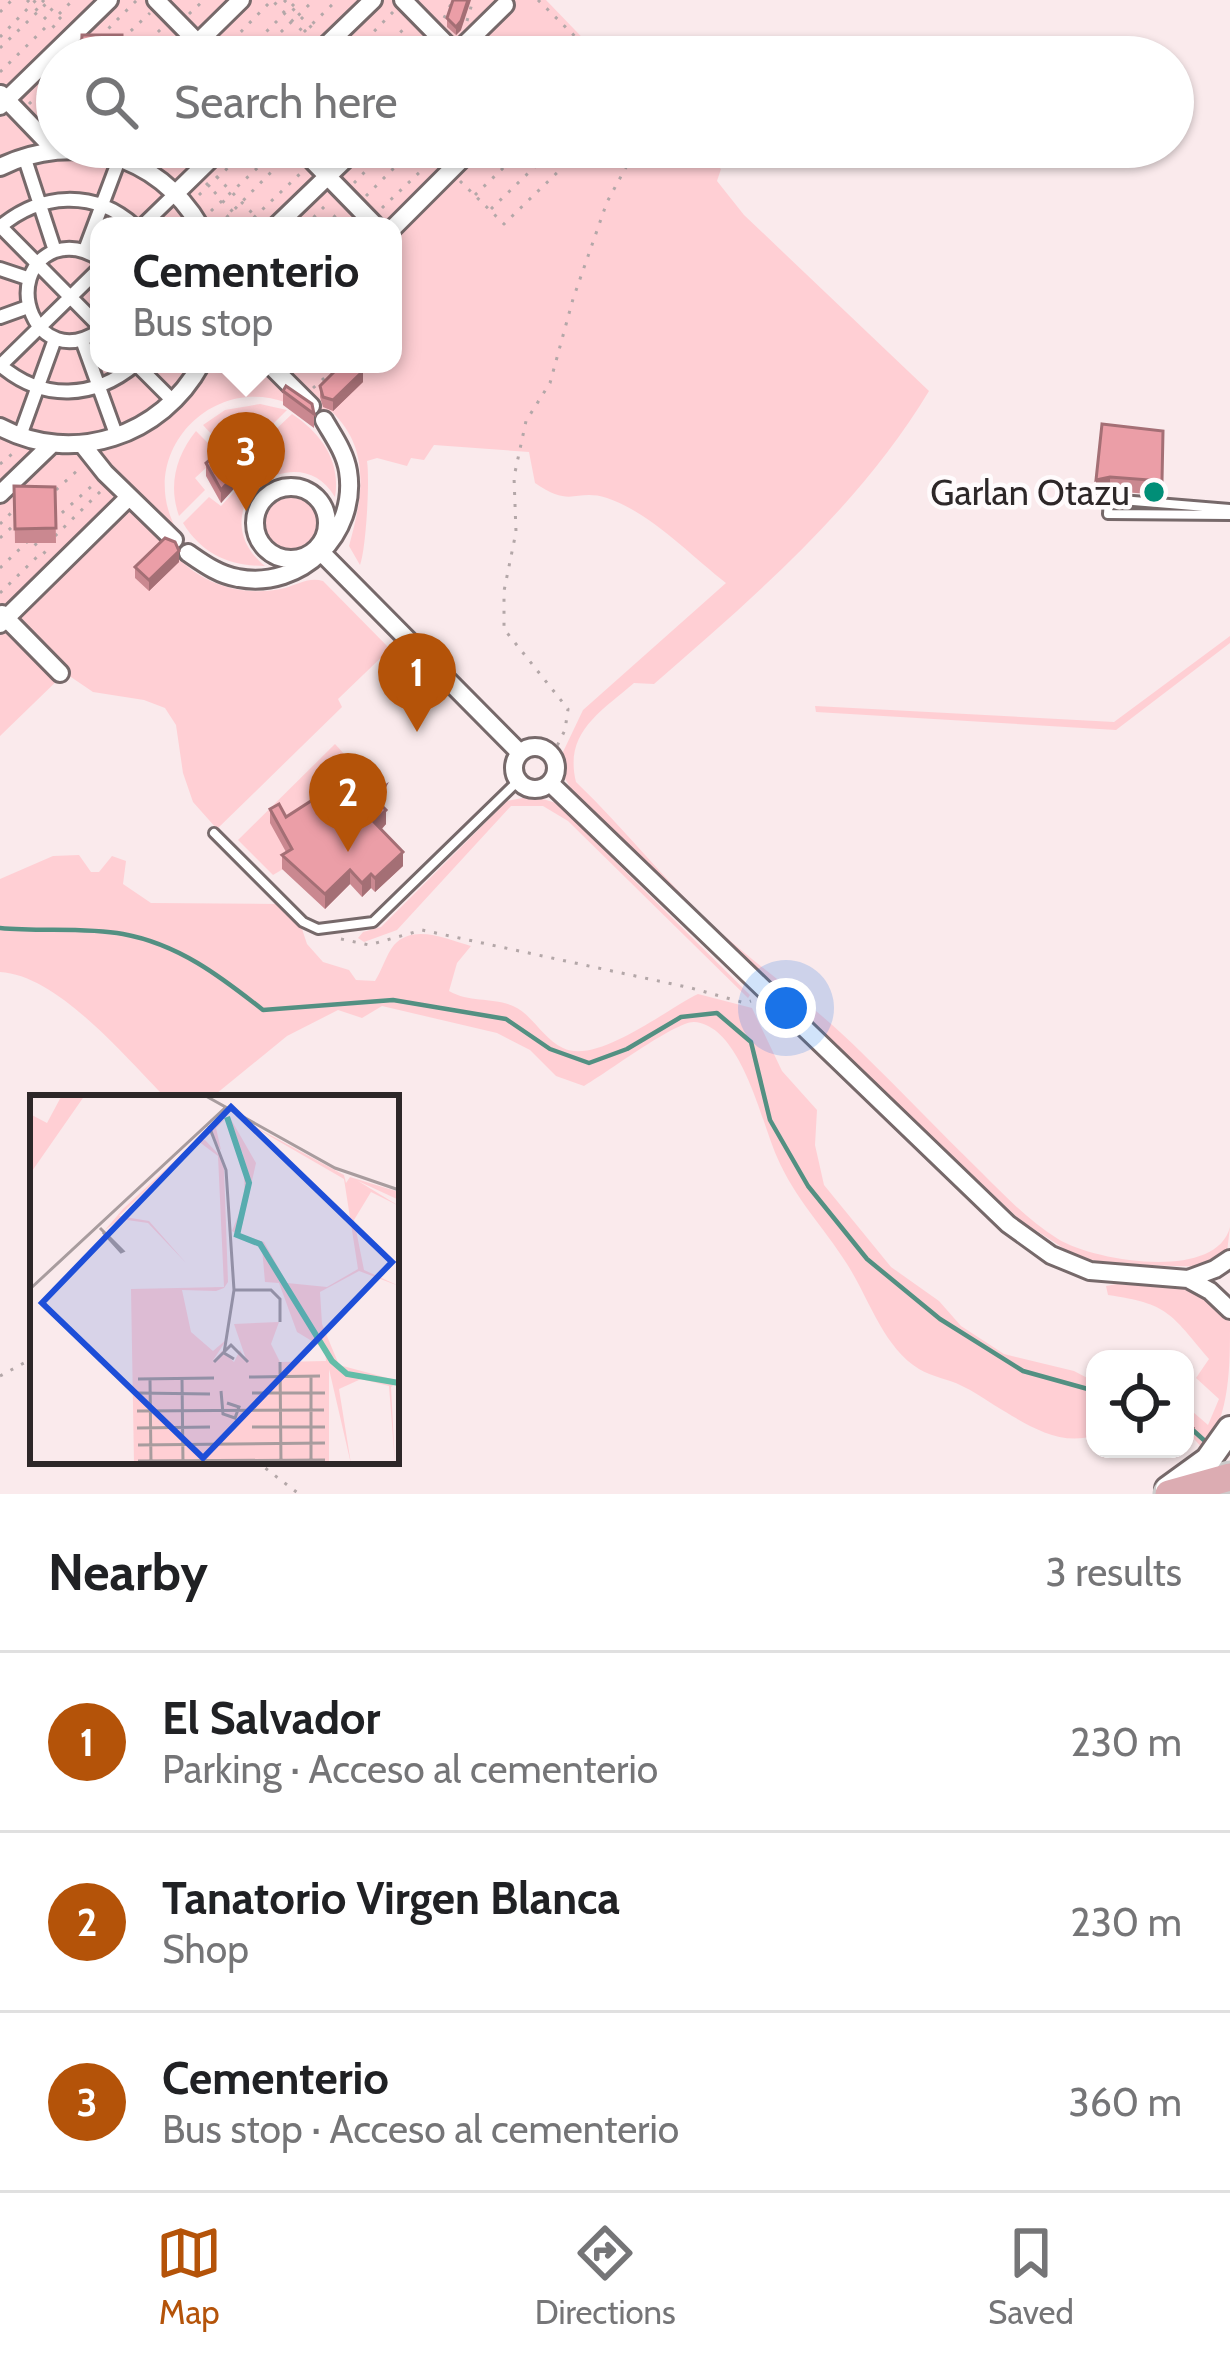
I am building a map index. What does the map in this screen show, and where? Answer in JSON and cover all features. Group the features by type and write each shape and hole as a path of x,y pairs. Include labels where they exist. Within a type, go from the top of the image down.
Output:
{"main road":[{"path":"1160,1494 1208,1460 1230,1429"},
{"path":"1169,1494 1230,1478"}],"street":[{"path":"74,34 109,0"},
{"path":"205,36 241,0"},
{"path":"336,36 373,0"},
{"path":"404,0 438,36"},
{"path":"475,36 505,5"},
{"path":"170,14 191,36"},
{"path":"36,79 11,108 36,131"},
{"path":"0,166 36,153"},
{"path":"24,156 55,251"},
{"path":"98,217 116,168"},
{"path":"140,168 158,178 194,217"},
{"path":"154,217 182,200 211,168"},
{"path":"320,168 367,217"},
{"path":"285,217 336,168"},
{"path":"402,219 453,168"},
{"path":"90,319 0,227 40,203 70,199 102,205 123,217"},
{"path":"86,250 90,239"},
{"path":"90,253 55,251 37,263 27,278 26,308 38,328 55,339 82,340 90,335"},
{"path":"0,269 27,278"},
{"path":"90,278 0,365 37,388 68,393 99,387 122,373"},
{"path":"0,317 26,308"},
{"path":"24,438 55,339"},
{"path":"82,340 90,362"},
{"path":"94,373 117,437"},
{"path":"145,373 174,402"},
{"path":"0,428 86,451 147,423 174,402 195,373"},
{"path":"86,451 181,547 220,573 254,580 293,572 320,551 341,520 348,500 348,472 341,450 313,408 278,373"},
{"path":"0,496 52,444"},
{"path":"292,487 318,499 328,525 320,551 290,560 264,548 254,522 266,496 292,487"},
{"path":"60,673 2,618 128,498"},
{"path":"320,551 520,753"},
{"path":"540,747 552,756 556,770 550,783 534,789 518,782 513,766 520,753 540,747"},
{"path":"550,783 1008,1224 1051,1256 1090,1271 1230,1287"},
{"path":"1199,1280 1230,1258"},
{"path":"1199,1280 1230,1275"},
{"path":"1199,1280 1230,1310"}],"lane":[{"path":"1108,500 1230,512 1108,514 1108,500"},
{"path":"214,833 302,922 318,929 373,922 518,782"}],"path":[{"path":"0,12 12,0"},
{"path":"57,16 73,0"},
{"path":"101,36 137,0"},
{"path":"131,36 204,0"},
{"path":"235,36 272,0 308,36"},
{"path":"284,0 315,36"},
{"path":"262,36 298,0"},
{"path":"277,36 314,0"},
{"path":"300,36 337,0"},
{"path":"369,36 404,0"},
{"path":"413,36 453,0"},
{"path":"538,0 575,36"},
{"path":"39,1 74,34"},
{"path":"39,1 39,11 50,23 78,36"},
{"path":"0,48 39,11 39,1"},
{"path":"0,37 39,1"},
{"path":"37,36 50,23"},
{"path":"408,36 427,24"},
{"path":"0,72 36,37"},
{"path":"11,108 36,91"},
{"path":"158,178 167,168"},
{"path":"197,168 232,192 255,216 306,168"},
{"path":"182,200 218,168"},
{"path":"206,217 258,168"},
{"path":"226,217 276,168"},
{"path":"332,217 372,168"},
{"path":"318,217 387,168"},
{"path":"379,217 425,168"},
{"path":"475,195 503,168"},
{"path":"490,210 530,168"},
{"path":"450,171 504,224 562,168"},
{"path":"552,756 565,730 568,709 504,628 504,590 516,532 514,477 526,421 550,383 607,202 626,168"},
{"path":"207,175 238,217"},
{"path":"313,408 328,374"},
{"path":"0,464 24,438"},
{"path":"49,496 86,451"},
{"path":"108,477 55,536 46,527 108,477"},
{"path":"0,496 21,518 0,538"},
{"path":"0,524 13,511"},
{"path":"0,568 30,539 59,566"},
{"path":"0,593 43,551"},
{"path":"338,927 340,939 369,945 422,930 745,1003 770,995"},
{"path":"0,1376 30,1360"},
{"path":"260,1464 298,1494"}],"shaded area":[{"path":"0,0 546,0 581,36 36,36 36,168 721,169 717,181 744,215 929,391 871,473 803,548 654,684 634,683 587,725 575,750 576,782 702,915 844,1035 1047,1232 1098,1254 1152,1262 1202,1255 1220,1244 1230,1227 1227,1252 1207,1267 1113,1264 1077,1257 1020,1220 573,792 564,777 563,752 583,710 726,583 623,505 607,498 566,497 547,491 535,483 529,452 434,445 424,460 411,458 407,466 377,458 367,461 360,565 349,546 360,493 358,459 345,427 332,412 320,423 285,402 250,397 218,405 191,423 173,449 165,481 170,515 191,550 181,561 216,583 243,590 323,581 390,649 338,699 342,707 217,829 193,802 176,725 165,708 93,692 65,673 0,736"},
{"path":"260,404 287,410 271,426 263,424 226,450 203,425 225,410"},
{"path":"292,414 327,449 335,472 335,497 319,479 300,472 258,483 250,474 272,450 274,431"},
{"path":"196,431 220,455 195,478 205,490 179,516 176,471"},
{"path":"244,481 253,489 243,510 242,530 249,549 265,566 218,556 183,523 209,497 221,506"},
{"path":"291,495 311,503 319,523 311,543 291,551 271,543 263,523 271,503"},
{"path":"1230,636 1230,643 1116,730 816,712 815,706 1114,722"},
{"path":"335,744 346,756 340,763 360,782 353,787 347,782 308,854 273,875 238,840"},
{"path":"533,796 556,803 748,998 568,821 543,806 511,806 397,930 364,942 358,938 381,927 507,801"},
{"path":"79,855 91,872 99,872 112,856 126,861 123,884 151,903 278,904 302,929 307,944 323,962 349,970 356,980 375,981 394,945 411,935 431,935 471,946 457,963 449,991 513,1006 549,1039 577,1051 612,1043 698,994 752,1008 782,1071 817,1110 815,1145 824,1185 891,1267 939,1301 961,1326 1004,1354 1086,1377 1086,1437 1042,1431 906,1360 792,1186 737,1057 710,1027 694,1022 672,1030 584,1086 556,1076 530,1050 497,1033 382,1006 362,1018 338,1010 287,1036 215,1095 163,1095 67,1003 45,987 0,972 0,879 53,856"},
{"path":"1106,1286 1165,1286 1196,1292 1210,1298 1230,1322 1224,1405 1205,1451 1194,1439 1194,1413 1208,1425 1219,1399 1196,1378 1209,1359 1167,1313 1144,1302 1108,1295"}],"building":[{"path":"453,0 468,0 456,27 447,18"},
{"path":"333,373 361,373 333,400 323,397 320,386"},
{"path":"286,386 312,404 314,414 283,391"},
{"path":"263,420 268,429 265,442 221,490 206,463 251,424"},
{"path":"1102,424 1163,431 1162,481 1096,480"},
{"path":"14,486 55,487 56,528 15,529"},
{"path":"165,538 175,542 179,551 149,580 135,567"},
{"path":"345,779 351,786 357,782 370,795 385,786 377,801 386,810 374,822 403,852 375,878 371,874 362,883 350,870 325,894 282,855 292,849 270,809 279,804 286,817"}],"waterway":[{"path":"0,928 93,931 143,939 198,963 263,1010 393,1000 506,1019 550,1049 589,1063 627,1049 681,1017 717,1013 751,1042 770,1120 808,1186 867,1259 940,1319 1023,1371 1086,1388"},
{"path":"1194,1431 1206,1442"}],"place":[{"name":"Garlan Otazu","path":"1154,492"},
{"name":"Cementerio","path":"246,511"},
{"name":"El Salvador","path":"417,732"},
{"name":"Tanatorio Virgen Blanca","path":"348,852"}]}
